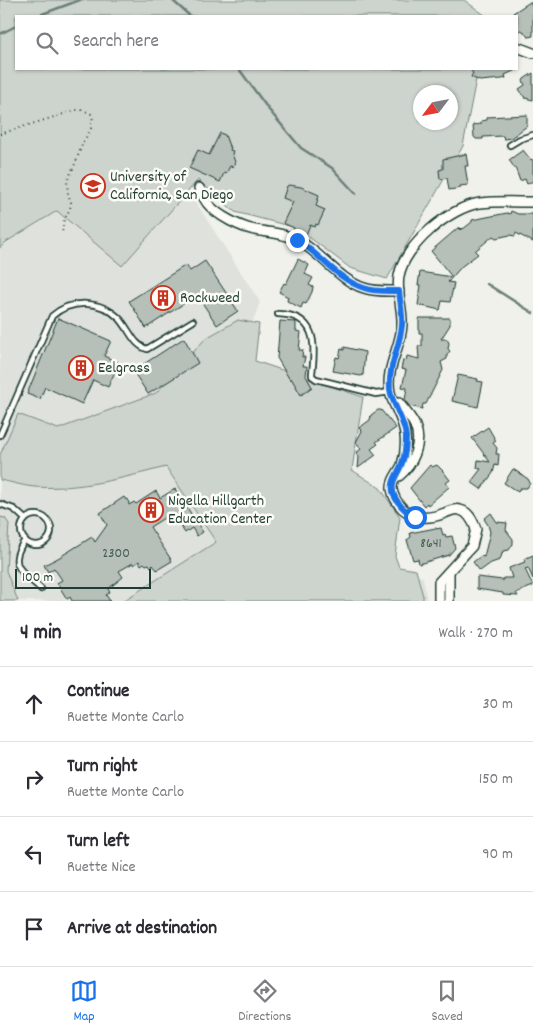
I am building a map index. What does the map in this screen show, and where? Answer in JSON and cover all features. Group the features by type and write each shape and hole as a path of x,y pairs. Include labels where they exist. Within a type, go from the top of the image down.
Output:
{"street":[{"path":"518,47 533,53"},
{"path":"198,188 209,205 236,225 255,230 276,232 297,240 308,246 345,278 363,288 382,292 399,291"},
{"path":"448,572 449,599 439,599 439,582 448,572 472,546 476,529 468,514 461,510 453,509 425,518 415,517 400,506 392,489 393,482 409,467 418,442 416,427 390,392 393,358 402,324 399,291 401,267 419,240 435,225 457,212 480,203 533,202"}],"lane":[{"path":"510,145 520,139 533,135"},
{"path":"0,435 52,316 58,310 83,303 96,304 119,318 140,347 147,349 193,321"},
{"path":"278,314 294,316 301,320 309,329 313,337 314,346 312,376 316,379 376,394 390,392"},
{"path":"0,504 14,509 25,519"},
{"path":"40,515 48,520 51,530 48,539 44,543 34,545 25,540 21,527 25,519 30,516 40,515"},
{"path":"25,540 18,551 19,568 23,574 42,589"}],"path":[{"path":"0,134 76,110 82,110 91,114 93,120 92,128 82,145 76,164 67,181 71,202 70,209 64,220 62,233"}],"shaded area":[{"name":"University of California, San Diego","path":"0,0 15,15 15,70 111,70 260,302 250,330 248,365 350,477 397,571 423,577 427,601 0,601"},
{"path":"0,0 464,0 485,15 15,15 15,70 478,70 463,146 387,279 350,268 297,228 235,212 198,180 122,266 57,211 6,242 0,248"},
{"path":"238,320 259,324 255,361 363,397 352,470 380,488 400,517 395,556 399,567 416,570 423,601 123,601 216,542 166,467 101,482 68,487 34,487 0,480 0,455 18,414 58,429 156,393 206,338"},
{"path":"0,517 5,518 9,524 6,571 18,601 0,601"}],"building":[{"path":"530,2 533,8 533,36 528,37 522,30 518,31 518,15 513,13"},
{"path":"470,70 516,70 505,75 506,78 480,81 471,77 473,73"},
{"path":"533,73 533,100 525,98 519,89 525,85 524,79"},
{"path":"527,115 527,126 511,138 504,139 503,136 476,139 474,137 473,125 481,124 481,121 487,120 487,117"},
{"path":"220,133 225,135 231,147 230,150 233,151 232,154 235,162 233,167 230,166 226,174 224,173 220,182 189,168 198,150 209,155"},
{"path":"523,150 533,160 533,181 527,184 525,179 520,181 516,170 509,160"},
{"path":"466,154 468,166 465,166 468,185 449,190 447,178 440,179 439,170 443,169 443,159"},
{"path":"289,185 301,187 319,195 316,206 325,210 318,225 316,224 315,227 310,225 305,237 293,231 294,228 283,223 293,202 283,198"},
{"path":"511,211 518,214 533,214 533,242 516,233 515,236 510,235 496,238 493,236 475,251 478,254 462,266 448,282 454,283 450,302 442,301 440,310 418,305 421,285 418,285 420,272 452,277 431,251 459,227 460,230 463,229 472,220 510,214"},
{"path":"298,259 309,265 305,274 313,278 309,285 313,287 312,292 306,304 303,303 301,308 287,301 288,297 279,292 284,283 286,284"},
{"name":"Rockweed","path":"205,261 238,311 217,325 197,295 146,328 129,301 186,265 190,271"},
{"path":"58,318 111,341 104,356 119,363 108,387 93,380 82,404 45,387 40,399 27,394"},
{"path":"419,318 450,318 450,325 441,339 447,339 450,351 447,359 441,362 443,370 422,409 409,406 405,400 407,388 402,387 406,370 401,369 403,360 406,361 407,356 419,359 418,346 422,346 422,333 419,333"},
{"path":"280,321 296,322 296,331 301,332 299,350 303,350 302,357 305,357 303,366 307,366 306,376 312,387 301,395 277,358"},
{"path":"184,338 198,363 148,394 133,371"},
{"path":"344,347 365,352 363,375 333,371 336,357 339,358 341,349 344,350"},
{"path":"458,375 478,379 477,381 483,382 478,407 452,401"},
{"path":"381,410 396,428 376,442 378,444 371,449 376,455 358,468 359,457 356,453 361,449 356,442 362,431 359,428 370,420 371,415"},
{"path":"488,427 496,441 493,443 497,448 496,454 499,454 498,466 495,465 493,473 481,489 471,482 481,469 477,468 478,460 490,462 472,438"},
{"path":"430,465 432,467 437,465 443,471 450,480 446,483 449,487 428,505 427,503 424,506 410,488"},
{"path":"513,469 528,479 530,483 527,488 520,488 518,492 504,483"},
{"path":"175,489 203,532 197,536 192,528 185,533 172,513 150,527 172,561 157,570 153,565 151,567 149,564 146,565 144,563 141,565 139,561 119,571 123,577 108,589 110,592 106,595 110,601 72,601 70,597 67,599 57,583 62,580 54,568 48,572 44,565 92,537 95,542 107,525 100,513 124,497 126,500 128,499 129,505 134,502 136,504 156,491 160,498"},
{"path":"491,513 497,522 507,523 506,530 513,539 513,544 509,550 503,551 500,560 491,563 480,571 473,562 481,556 484,557 490,532 484,519"},
{"path":"441,528 443,535 445,534 446,537 452,536 455,548 449,555 419,564 418,559 413,560 407,540 411,537 410,533"},
{"path":"533,555 533,579 528,568 525,569 533,586 516,593 518,596 503,595 503,593 477,589 477,577 503,580 503,578 512,578 509,568 525,562 524,559"}],"waterway":[{"path":"40,15 80,0"},
{"path":"172,0 189,15"},
{"path":"0,34 15,26"},
{"path":"240,70 269,110 301,148 332,168 356,194"},
{"path":"487,284 533,313"}],"place":[{"name":"University of California, San Diego","path":"93,186"},
{"name":"Rockweed","path":"163,298"},
{"name":"Eelgrass","path":"81,368"},
{"name":"Nigella Hillgarth Education Center","path":"151,510"}],"route":[{"path":"297,240 308,246 345,278 363,288 382,292 399,291 402,324 393,358 390,392 406,434 406,447 392,489 400,506 415,517"}]}
